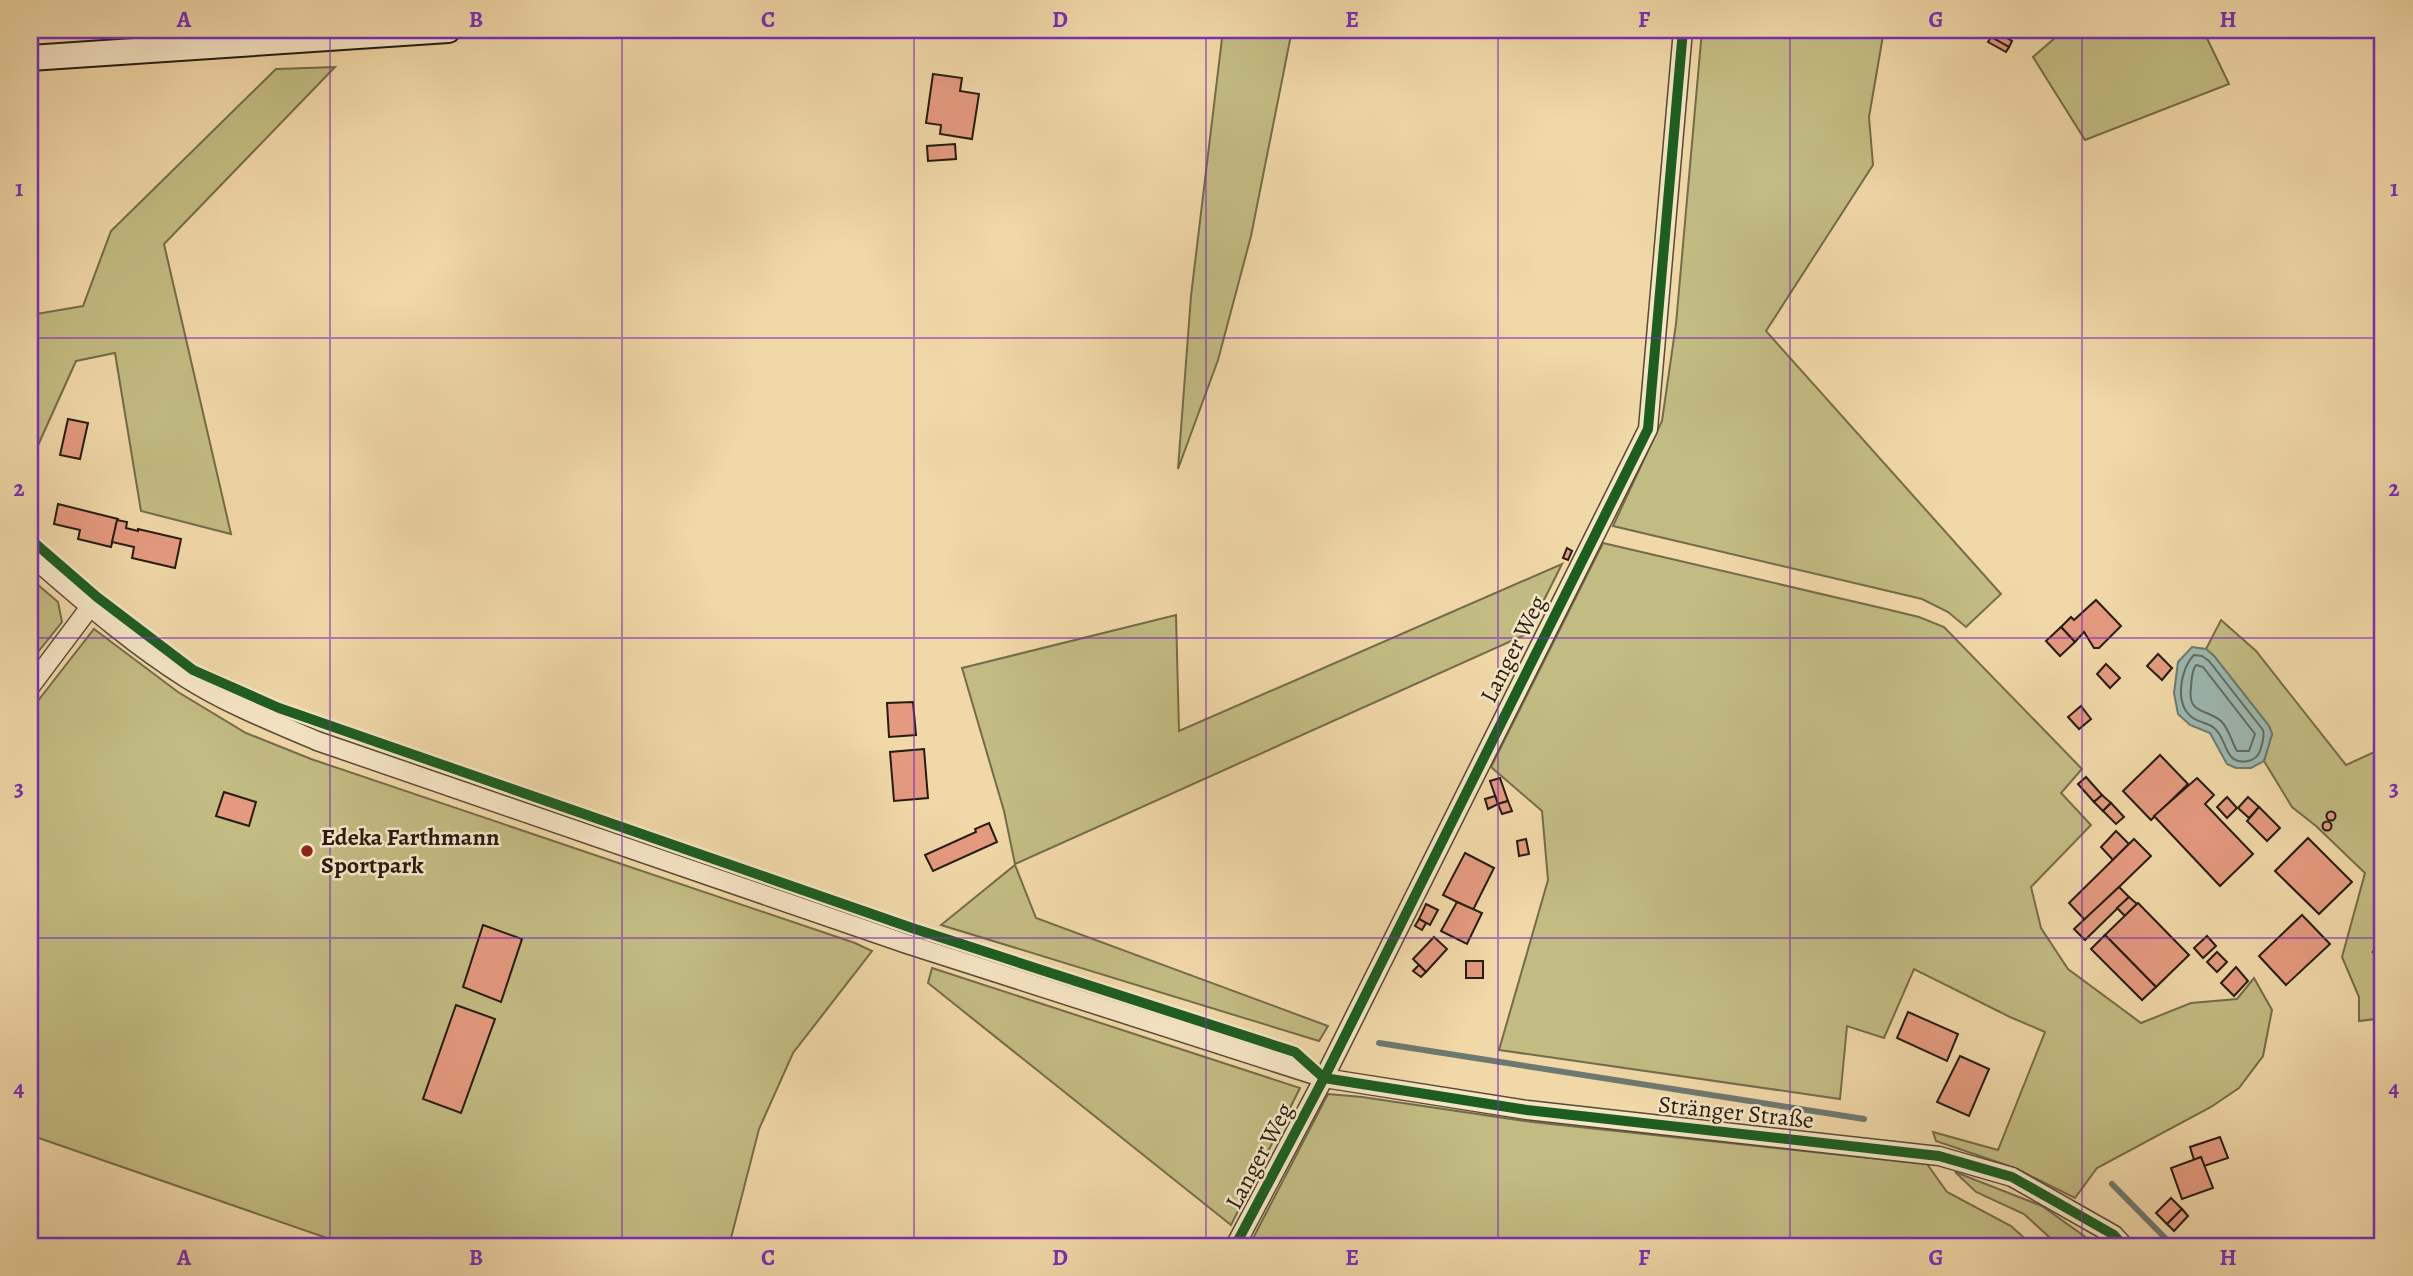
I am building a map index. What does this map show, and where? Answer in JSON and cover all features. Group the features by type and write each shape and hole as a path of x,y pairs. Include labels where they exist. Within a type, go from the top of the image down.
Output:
{"main road":[{"path":"30,58 448,30"}],"street":[{"name":"Langer Weg","path":"1235,1246 1324,1078 1648,429 1683,30"},
{"name":"Stränger Straße","path":"30,555 90,607 187,679 264,718 317,741 907,944 1324,1078 1527,1110 1939,1156 2012,1177 2114,1236 2124,1246"},
{"path":"30,687 90,607"}],"shaded area":[{"path":"1223,30 1292,30 1251,236 1218,360 1178,469 1191,296"},
{"path":"1702,30 1884,30 1869,117 1873,165 1766,331 2001,594 1966,627 1948,612 1922,599 1613,526 1662,421 1676,324"},
{"path":"2064,30 2203,30 2229,84 2085,140 2033,57"},
{"path":"335,67 164,244 231,534 141,511 115,353 76,361 30,463 30,315 83,306 111,231 276,69"},
{"path":"1603,543 1919,617 1944,627 2082,769 2061,793 2091,825 2031,887 2041,928 2068,969 2141,1023 2191,1003 2237,999 2254,978 2272,1010 2263,1056 2239,1088 2211,1107 2097,1168 2075,1198 2015,1168 1936,1141 1933,1132 1998,1150 2045,1032 1914,969 1884,1038 1847,1026 1840,1099 1499,1050 1548,880 1542,811 1491,767"},
{"path":"1562,564 1527,634 1015,864 1004,811 962,668 1176,615 1179,731"},
{"path":"30,578 58,602 62,622 30,662"},
{"path":"2221,620 2256,651 2346,765 2383,748 2383,1018 2359,1021 2359,997 2342,957 2365,873 2292,807 2264,761 2272,734 2269,726 2206,649"},
{"name":"Edeka Farthmann Sportpark","path":"94,629 178,692 246,733 311,759 872,951 793,1053 759,1129 729,1246 350,1246 30,1135 30,711"},
{"path":"1015,865 1036,918 1328,1026 1319,1041 941,925"},
{"path":"932,968 1300,1088 1231,1225 928,983"},
{"path":"1328,1094 1532,1122 1927,1164 1947,1192 2011,1226 2033,1246 1249,1246"},
{"path":"1955,1172 2042,1206 2098,1246 2059,1246 2024,1214 1976,1192"}],"water":[{"path":"2192,647 2206,649 2214,656 2269,726 2272,734 2264,761 2251,768 2236,768 2227,764 2210,733 2190,725 2178,714 2174,693 2178,662"}],"building":[{"path":"1994,31 2012,41 2009,47 1991,37"},
{"path":"1991,37 2009,47 2006,52 1988,42"},
{"path":"933,74 962,78 960,91 979,94 972,139 940,134 941,125 926,123"},
{"path":"955,144 956,159 928,161 927,146"},
{"path":"68,419 88,423 80,459 60,455"},
{"path":"58,504 118,519 111,547 78,539 80,530 54,524"},
{"path":"117,520 127,522 126,528 181,539 175,568 132,558 134,547 112,542"},
{"path":"1567,548 1572,551 1568,560 1563,558"},
{"path":"2096,600 2121,626 2099,648 2094,648 2084,632 2075,642 2061,627 2071,617 2074,620"},
{"path":"2061,627 2075,642 2060,656 2046,641"},
{"path":"2158,654 2172,668 2162,680 2147,666"},
{"path":"2106,664 2120,678 2110,688 2097,674"},
{"path":"913,702 916,735 889,737 887,703"},
{"path":"2081,706 2091,719 2079,729 2068,717"},
{"path":"924,749 928,798 894,801 890,752"},
{"path":"2160,755 2188,784 2151,820 2123,791"},
{"path":"2086,777 2102,795 2094,802 2078,784"},
{"path":"1500,778 1508,801 1498,804 1490,781"},
{"path":"2197,778 2214,795 2205,804 2253,854 2220,886 2154,816"},
{"path":"224,792 256,802 249,826 216,816"},
{"path":"2102,795 2111,803 2103,811 2094,802"},
{"path":"1495,796 1498,804 1488,809 1485,799"},
{"path":"2227,797 2237,808 2227,818 2217,807"},
{"path":"2248,797 2259,807 2249,818 2238,808"},
{"path":"1508,801 1512,811 1502,814 1498,804"},
{"path":"2111,803 2124,817 2116,824 2103,811"},
{"path":"2259,807 2280,828 2267,841 2247,821"},
{"path":"2331,811 2336,816 2331,821 2326,816"},
{"path":"2327,821 2332,826 2327,831 2322,826"},
{"path":"989,823 997,842 933,871 925,855 976,832 975,829"},
{"path":"2116,831 2129,844 2113,860 2101,847"},
{"path":"2308,838 2352,882 2319,914 2275,871"},
{"path":"1526,839 1529,854 1519,856 1517,841"},
{"path":"2134,839 2151,856 2085,920 2069,903"},
{"path":"1465,853 1494,868 1473,910 1443,895"},
{"path":"2119,887 2129,897 2085,940 2074,929"},
{"path":"2129,897 2137,904 2125,916 2117,908"},
{"path":"1457,902 1482,913 1467,944 1441,931"},
{"path":"2138,903 2189,955 2156,987 2105,935"},
{"path":"1426,904 1438,910 1430,925 1419,919"},
{"path":"2302,915 2330,944 2286,985 2259,956"},
{"path":"1419,919 1426,923 1422,930 1415,926"},
{"path":"483,925 522,939 501,1002 463,987"},
{"path":"2105,935 2156,987 2142,1000 2091,949"},
{"path":"2207,936 2216,946 2203,958 2194,948"},
{"path":"1434,937 1447,949 1426,972 1413,959"},
{"path":"2377,945 2383,948 2382,956 2373,952"},
{"path":"2217,952 2227,962 2217,972 2207,962"},
{"path":"1466,961 1483,961 1483,978 1466,978"},
{"path":"1419,965 1426,972 1421,977 1413,971"},
{"path":"2236,967 2248,981 2234,996 2221,983"},
{"path":"456,1005 495,1019 461,1113 423,1099"},
{"path":"1908,1012 1958,1034 1947,1061 1897,1038"},
{"path":"1960,1056 1989,1069 1969,1116 1937,1102"},
{"path":"2220,1137 2228,1158 2204,1166 2201,1157 2194,1160 2190,1147"},
{"path":"2201,1157 2213,1188 2182,1199 2171,1168"},
{"path":"2171,1198 2182,1209 2167,1224 2156,1213"},
{"path":"2182,1209 2188,1216 2174,1231 2167,1224"}],"waterway":[{"path":"1379,1043 1864,1119"},
{"path":"2112,1184 2173,1246"}],"cycle path":[{"path":"1235,1246 1324,1078 1648,429 1683,30"},
{"path":"30,539 97,597 193,670 279,708 912,928 1295,1052 1324,1078"},
{"path":"1324,1078 1527,1110 1939,1156 2012,1177 2114,1235 2124,1246"}],"place":[{"name":"Edeka Farthmann Sportpark","path":"307,851"}]}
